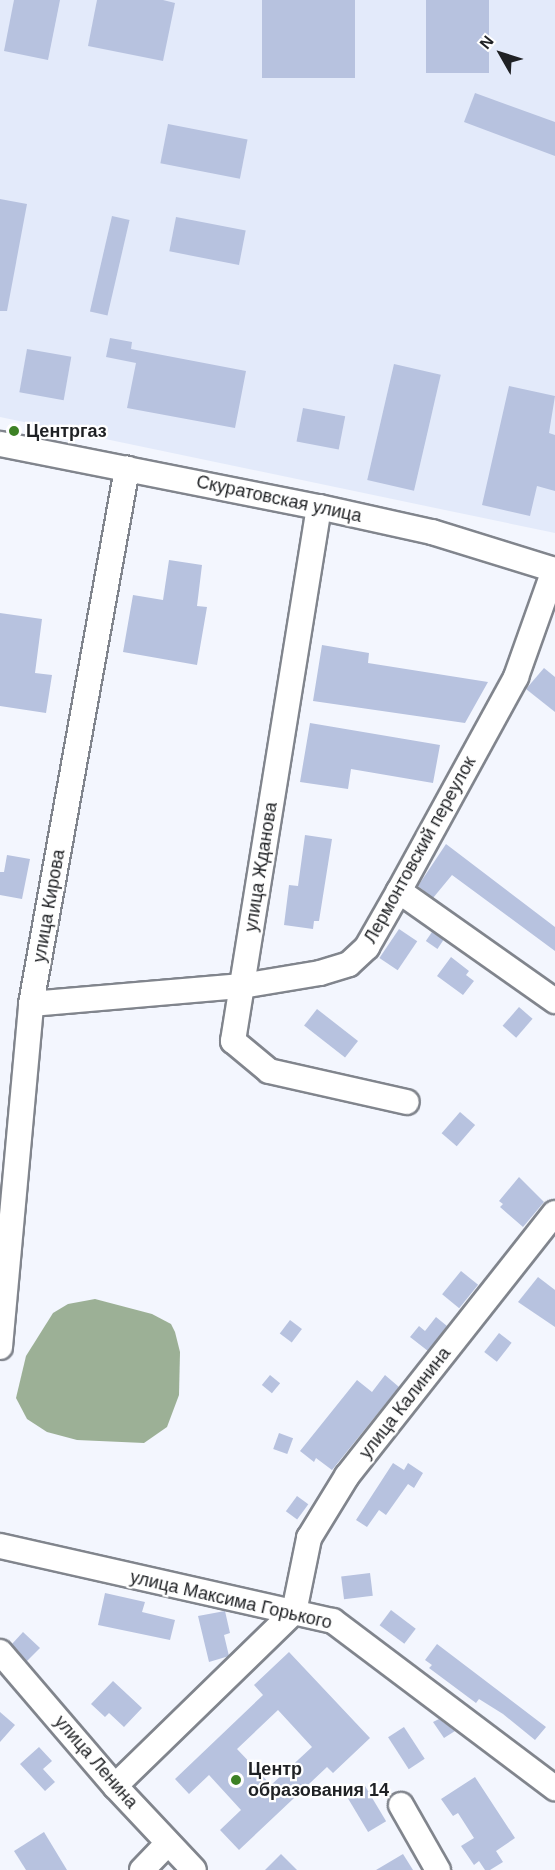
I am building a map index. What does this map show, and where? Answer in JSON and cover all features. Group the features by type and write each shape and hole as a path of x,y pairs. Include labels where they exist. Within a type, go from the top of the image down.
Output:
{"street":[{"name":"Скуратовская улица","path":"0,444 319,507 432,532 555,570"},
{"name":"улица Кирова","path":"0,1347 31,1004 127,469"},
{"name":"улица Жданова","path":"319,507 233,1041 269,1071 407,1102"},
{"name":"Лермонтовский переулок","path":"31,1004 242,986 320,974 350,964 367,947 516,677 555,570"},
{"path":"399,891 555,1002"},
{"name":"улица Калинина","path":"294,1612 309,1538 347,1476 555,1213"},
{"name":"улица Максима Горького","path":"0,1546 333,1620 555,1788"},
{"path":"115,1786 294,1612"},
{"name":"улица Ленина","path":"0,1652 115,1786 194,1870"},
{"path":"401,1805 438,1870"},
{"path":"142,1870 168,1843"}],"shaded area":[{"path":"0,0 555,0 555,533 0,417"},
{"path":"95,1299 152,1314 171,1324 175,1332 180,1352 179,1395 167,1427 144,1443 77,1440 47,1432 27,1419 16,1398 26,1356 53,1313 68,1304"}],"building":[{"path":"14,0 60,0 48,60 4,51"},
{"path":"97,0 163,0 175,3 163,61 88,46"},
{"path":"262,0 355,0 355,78 262,78"},
{"path":"426,0 489,0 489,73 426,73"},
{"path":"475,93 555,122 555,156 464,122"},
{"path":"168,124 248,139 240,179 160,163"},
{"path":"0,199 27,204 7,311 0,311"},
{"path":"112,216 130,220 107,316 90,311"},
{"path":"176,217 246,231 239,265 169,251"},
{"path":"110,338 132,342 131,349 246,371 235,428 127,408 136,363 106,357"},
{"path":"27,349 71,357 64,400 19,392"},
{"path":"394,364 441,375 414,491 367,480"},
{"path":"509,386 555,396 549,433 555,435 555,491 537,486 530,516 482,505"},
{"path":"303,408 345,416 339,450 297,441"},
{"path":"169,560 202,565 197,606 207,607 197,665 123,652 133,595 163,600"},
{"path":"0,613 42,619 35,673 52,675 46,713 0,706"},
{"path":"322,645 369,653 368,663 488,682 465,723 313,701"},
{"path":"544,668 555,677 555,712 526,689"},
{"path":"310,723 440,745 433,783 351,769 348,789 300,782"},
{"path":"305,835 332,839 319,921 314,921 313,929 284,925 289,885 298,886"},
{"path":"446,844 555,927 555,951 452,875 433,898 418,886"},
{"path":"7,855 30,859 22,899 0,895 0,872 4,872"},
{"path":"399,929 417,941 398,970 379,958"},
{"path":"432,932 444,940 437,949 426,941"},
{"path":"451,957 469,971 466,975 474,981 463,995 437,976"},
{"path":"519,1007 533,1019 516,1038 503,1026"},
{"path":"317,1009 358,1041 345,1058 304,1026"},
{"path":"460,1112 475,1125 457,1146 442,1133"},
{"path":"519,1177 544,1202 523,1227 500,1207 503,1204 499,1201"},
{"path":"461,1271 478,1285 459,1308 442,1294"},
{"path":"538,1277 555,1290 555,1327 518,1302"},
{"path":"436,1317 447,1326 428,1351 410,1337 419,1326 425,1331"},
{"path":"290,1320 302,1329 292,1343 280,1334"},
{"path":"499,1333 512,1343 497,1362 484,1352"},
{"path":"270,1375 280,1383 272,1393 262,1385"},
{"path":"385,1375 399,1387 332,1470 316,1458 314,1462 300,1451 357,1380 372,1392"},
{"path":"279,1433 293,1438 287,1454 273,1449"},
{"path":"393,1463 404,1470 408,1463 423,1473 414,1488 408,1484 386,1515 379,1510 367,1527 356,1520"},
{"path":"297,1496 308,1504 297,1520 286,1511"},
{"path":"370,1573 373,1596 344,1599 341,1577"},
{"path":"105,1593 145,1602 142,1612 175,1620 170,1640 98,1625"},
{"path":"391,1610 416,1629 404,1644 380,1625"},
{"path":"225,1611 230,1633 224,1635 229,1656 209,1662 198,1616"},
{"path":"23,1632 40,1648 27,1661 12,1644"},
{"path":"437,1644 546,1727 535,1740 503,1714 479,1699 476,1703 429,1668 432,1665 425,1660"},
{"path":"289,1652 370,1738 333,1773 327,1767 239,1850 220,1830 241,1810 209,1775 189,1794 175,1779 263,1695 254,1685","holes":["278,1710 312,1747 271,1785 237,1749"]},
{"path":"113,1681 142,1708 124,1727 109,1713 105,1717 91,1704"},
{"path":"0,1712 15,1725 0,1742"},
{"path":"439,1719 455,1731 444,1738 433,1722"},
{"path":"404,1727 425,1759 409,1769 388,1737"},
{"path":"39,1747 52,1761 43,1769 55,1782 45,1791 20,1764"},
{"path":"475,1777 515,1838 496,1851 503,1862 490,1870 485,1870 479,1861 474,1865 461,1846 474,1838 458,1813 453,1816 441,1799"},
{"path":"365,1786 386,1821 368,1832 347,1797"},
{"path":"44,1832 67,1870 26,1870 14,1851"},
{"path":"281,1854 297,1870 265,1870"},
{"path":"403,1854 413,1870 376,1870"}],"place":[{"name":"Центргаз","path":"14,431"},
{"name":"Центр образования 14","path":"236,1780"}]}
